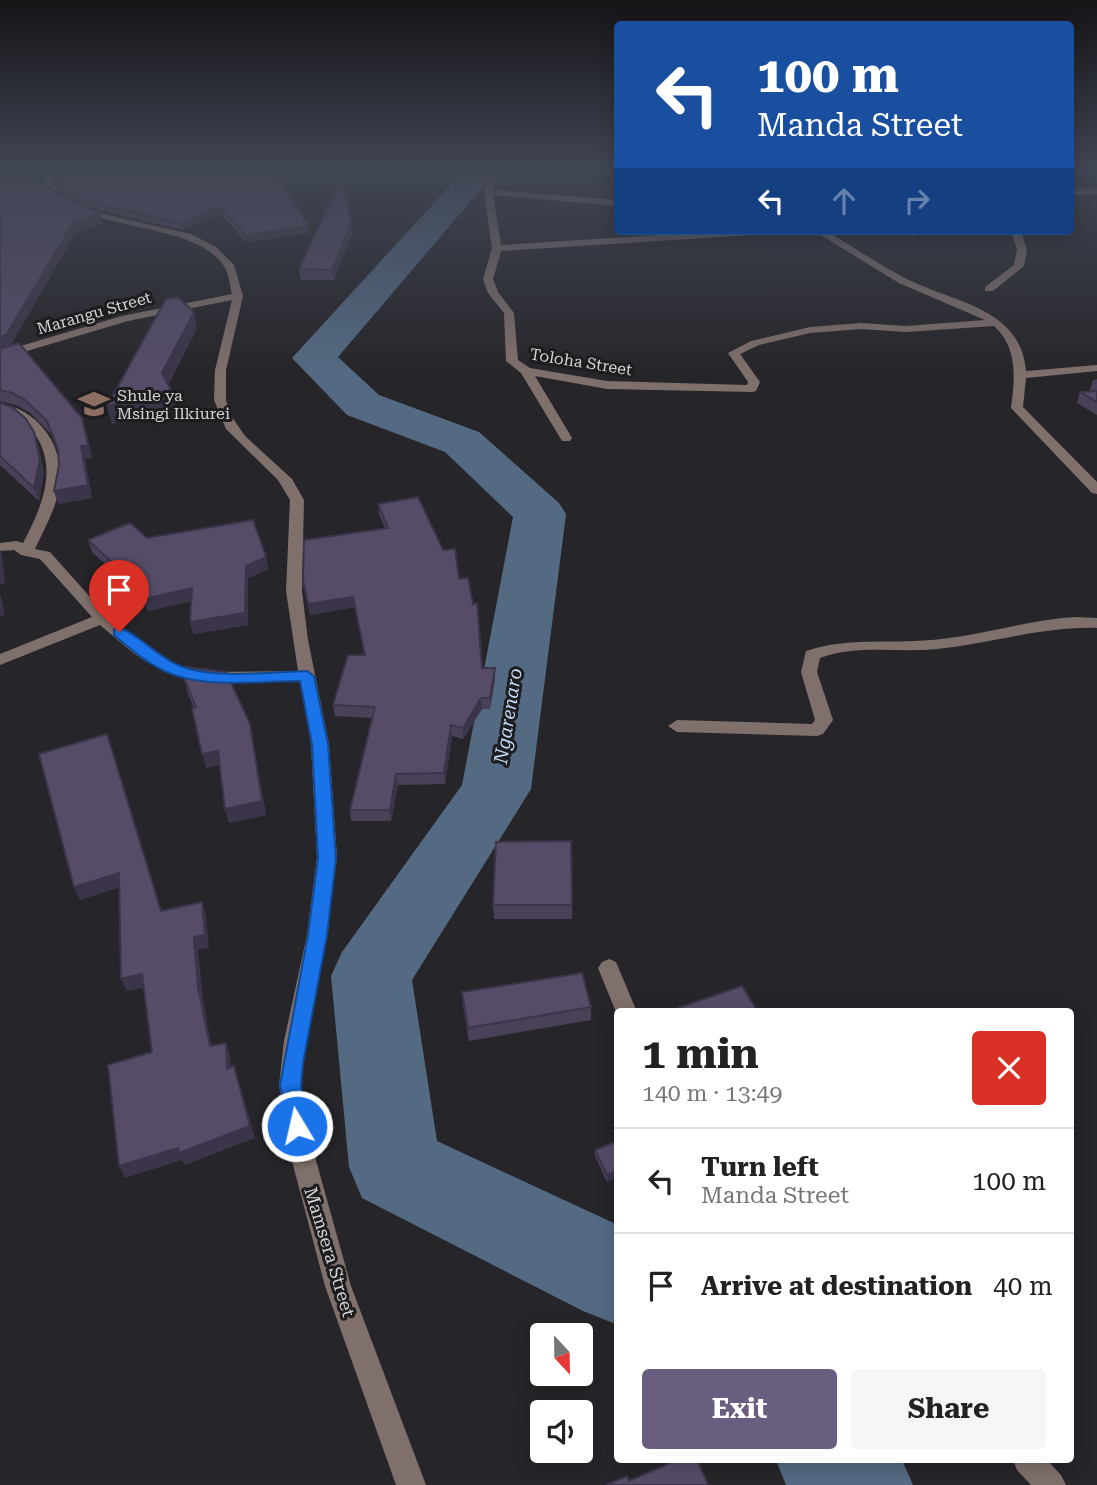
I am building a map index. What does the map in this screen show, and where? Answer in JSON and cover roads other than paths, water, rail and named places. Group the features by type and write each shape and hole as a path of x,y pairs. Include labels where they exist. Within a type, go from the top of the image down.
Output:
{"street":[{"name":"Mamsera Street","path":"192,237 212,247 229,261 237,283 238,296 219,390 224,414 246,443 293,488 297,521 294,591 320,744 327,858 317,935 295,1041 290,1085 300,1146 338,1286 411,1485"},
{"name":"Toloha Street","path":"495,237 497,248 488,279 489,285 509,313 512,361 526,371 607,385 724,390 752,388 754,382 734,353 755,343 810,330 862,326 906,329 996,323"},
{"path":"497,248 668,237"},
{"path":"830,237 904,281 996,323 1014,342 1021,375 1017,408 1097,490"},
{"path":"989,289 1019,266 1022,250 1018,237"},
{"name":"Marangu Street","path":"0,356 126,318 238,296"},
{"path":"1021,375 1097,368"},
{"path":"526,371 566,438"},
{"path":"0,407 19,410 29,418 49,450 53,466 54,485 41,522 26,551"},
{"path":"0,547 17,545 26,551 45,555 102,619 152,658 178,671 206,677 307,676"},
{"path":"0,660 102,619"},
{"path":"677,726 817,730 824,720 810,672 813,655 830,647 921,646 985,637 1041,624 1097,623"},
{"path":"609,968 624,1008"},
{"path":"1030,1463 1051,1485"}],"waterway":[{"name":"Ngarenaro","path":"421,237 314,358 363,405 462,442 540,514 496,789 371,976 395,1167 614,1274"},
{"name":"Ngarenaro","path":"834,1463 857,1485"}],"place":[{"name":"Shule ya Msingi Ilkiurei","path":"94,404"}]}
